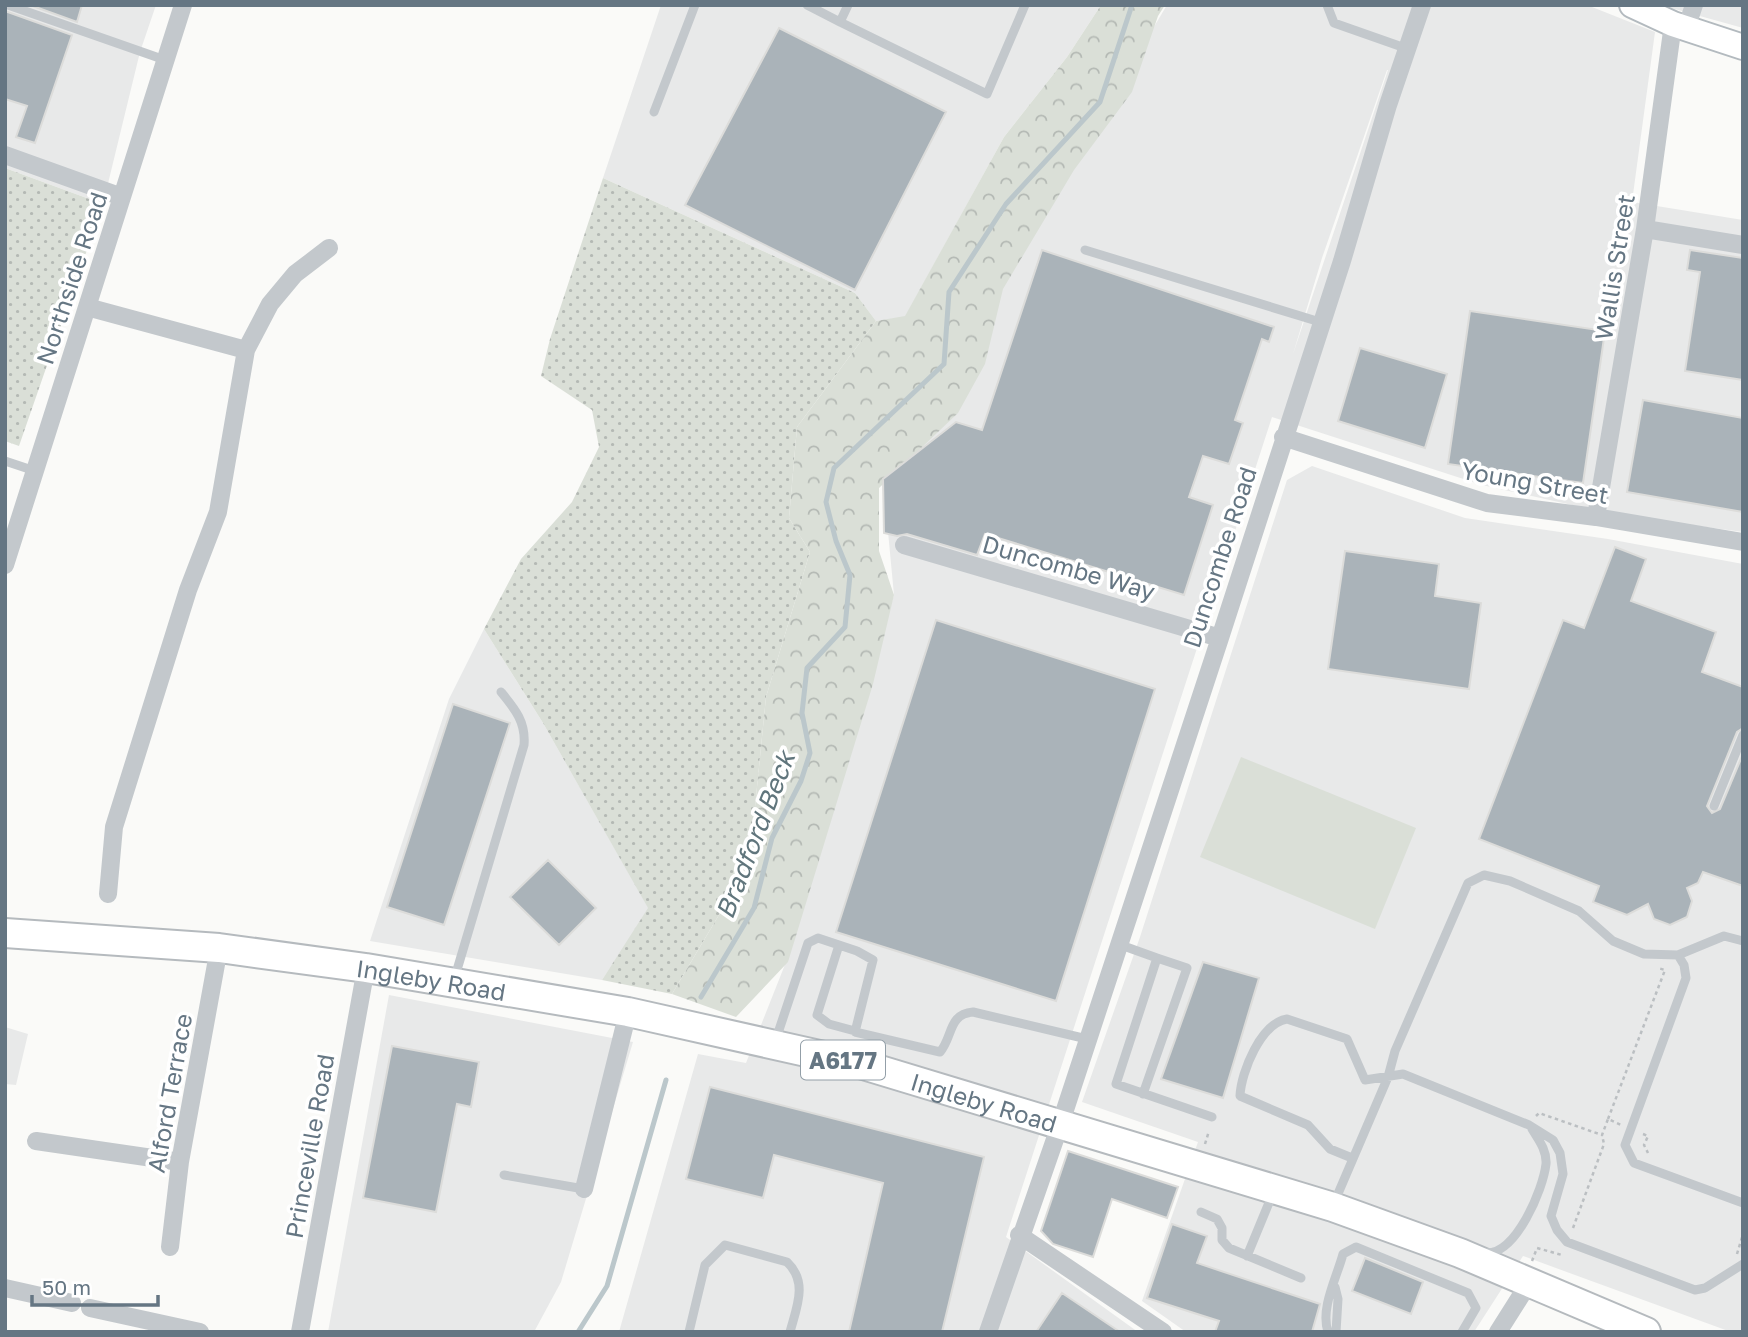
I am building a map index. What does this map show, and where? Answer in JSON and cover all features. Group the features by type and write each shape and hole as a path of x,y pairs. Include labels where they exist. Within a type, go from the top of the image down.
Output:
{"main road":[{"name":"Ingleby Road","path":"5,933 219,948 366,968 628,1012 774,1043 860,1064 1061,1122 1333,1207 1460,1253 1646,1332"}],"street":[{"name":"Northside Road","path":"5,565 183,5"},
{"name":"Duncombe Road","path":"988,1332 1019,1235 1061,1122 1220,638 1422,5"},
{"path":"1632,5 1679,26 1743,47"},
{"name":"Wallis Street","path":"1596,517 1679,26 1694,5"},
{"path":"5,155 122,197"},
{"path":"1645,229 1743,245"},
{"path":"108,894 114,827 188,590 218,513 246,350 270,304 295,274 329,248"},
{"path":"87,307 246,350"},
{"name":"Young Street","path":"1283,437 1487,503 1596,517 1743,542"},
{"name":"Duncombe Way","path":"904,545 1220,638"},
{"name":"Alford Terrace","path":"170,1247 180,1162 219,948"},
{"name":"Princeville Road","path":"300,1332 366,968"},
{"path":"584,1189 628,1012"},
{"path":"36,1141 180,1162"},
{"path":"1019,1235 1163,1332"},
{"path":"1498,1332 1527,1282"},
{"path":"5,1288 72,1303"},
{"path":"90,1308 132,1325 200,1332"}],"lane":[{"path":"8,5 165,60"},
{"path":"654,113 695,5"},
{"path":"807,5 987,94 1025,5"},
{"path":"840,22 848,5"},
{"path":"1326,5 1334,23 1408,49"},
{"path":"1085,250 1321,322"},
{"path":"5,461 35,471"},
{"path":"454,982 524,744 525,731 521,719 501,692"},
{"path":"1714,806 1743,735"},
{"path":"1333,1207 1388,1077 1395,1051 1468,883 1484,875 1510,881 1579,911 1613,941 1644,954 1678,955 1724,936 1743,942"},
{"path":"774,1043 808,943 818,938 867,956 875,963 855,1031"},
{"path":"1118,944 1187,968 1143,1094"},
{"path":"839,945 817,1015 829,1024 940,1052 954,1020 964,1013 972,1012 1087,1039"},
{"path":"1678,955 1684,965 1686,978 1625,1145 1628,1156 1634,1163 1743,1203"},
{"path":"1157,958 1116,1084 1212,1117"},
{"path":"1352,1158 1330,1149 1308,1125 1240,1096 1261,1036 1268,1027 1287,1019 1347,1039 1365,1080 1403,1074 1529,1125 1553,1140 1560,1153 1563,1174 1551,1216 1556,1230 1572,1244 1695,1290 1705,1288 1743,1264"},
{"path":"1460,1253 1496,1254 1517,1236 1546,1163 1543,1147 1529,1125"},
{"path":"504,1175 584,1189"},
{"path":"1247,1256 1275,1188"},
{"path":"1201,1212 1217,1219 1222,1228 1222,1240 1228,1248 1301,1278"},
{"path":"689,1332 705,1265 725,1245 787,1262 794,1269 800,1284 790,1332"},
{"path":"1328,1332 1329,1296 1335,1287 1343,1254 1356,1247 1468,1293 1476,1308 1462,1332"},
{"path":"1335,1287 1338,1299 1336,1332"}],"path":[{"path":"1608,1119 1665,970 1658,970 1663,955"},
{"path":"1200,1165 1212,1117"},
{"path":"1527,1282 1537,1248 1568,1257 1576,1231 1573,1227 1604,1144 1602,1135"}],"shaded area":[{"path":"5,5 156,5 140,52 103,204 5,168"},
{"path":"661,5 1101,5 1067,57 1004,137 905,317 876,321 855,293 603,178"},
{"path":"1167,5 1587,5 1655,32 1632,202 1743,220 1743,532 1617,515 1482,485 1272,417 1006,1237 1138,1332 619,1332 698,1054 746,1063 784,967 894,595 883,479","holes":["1388,70 1293,354 1322,258"]},
{"path":"1662,5 1743,5 1743,28 1664,6"},
{"path":"1312,466 1465,518 1608,539 1743,564 1743,1332 1731,1332 1523,1256 1474,1332 1186,1332 1142,1301 1198,1142 1082,1102 1140,937 1287,480"},
{"path":"484,629 543,723 649,909 602,980 370,941 449,699"},
{"path":"389,995 633,1042 561,1282 534,1332 328,1332"},
{"path":"5,1027 28,1034 16,1085 5,1084"}],"green space":[{"path":"1101,5 1165,5 1158,16 1132,92 1074,170 1003,289 985,364 958,413 879,488 879,551 894,595 873,684 788,962 736,1017 672,994 726,903 754,817 766,697 810,552 789,518 797,427 876,321 905,316 1004,137 1067,57"},
{"path":"5,168 103,204 19,446 5,441"},
{"path":"603,178 855,293 876,321 797,427 789,518 810,552 766,697 754,817 726,903 672,994 602,980 648,908 543,723 484,629 521,559 572,502 599,447 592,410 541,376 550,339"},
{"path":"1241,757 1416,828 1375,929 1200,857"}],"building":[{"path":"30,5 82,5 77,22"},
{"path":"5,11 72,35 35,143 16,137 27,106 5,99"},
{"path":"779,28 946,112 855,290 685,205"},
{"path":"1042,250 1274,327 1269,342 1262,339 1235,420 1243,423 1229,464 1203,456 1189,497 1213,505 1184,595 985,534 977,555 907,534 897,536 884,533 883,479 956,422 982,430"},
{"path":"1690,250 1743,258 1743,380 1685,371 1700,272 1687,270"},
{"path":"1470,311 1605,331 1583,483 1448,464"},
{"path":"1360,348 1447,374 1425,448 1338,421"},
{"path":"1643,400 1743,418 1743,512 1627,492"},
{"path":"1615,547 1646,559 1631,601 1716,632 1702,672 1743,687 1743,728 1737,732 1707,806 1712,813 1720,809 1743,754 1743,886 1703,872 1698,883 1687,888 1692,901 1687,917 1670,925 1654,919 1648,904 1627,915 1593,902 1599,886 1479,839 1563,620 1584,628"},
{"path":"1345,551 1439,564 1435,596 1481,603 1469,689 1328,669"},
{"path":"936,620 1155,689 1056,1001 836,932"},
{"path":"453,704 510,723 444,925 387,907"},
{"path":"548,860 596,908 559,945 510,897"},
{"path":"1203,962 1259,978 1223,1098 1161,1079"},
{"path":"392,1046 479,1062 471,1107 457,1104 436,1212 363,1198"},
{"path":"710,1087 984,1157 942,1332 849,1332 883,1183 774,1155 763,1198 686,1179"},
{"path":"1068,1151 1178,1187 1167,1218 1112,1199 1093,1257 1053,1244 1041,1231"},
{"path":"1172,1224 1207,1236 1197,1263 1320,1304 1312,1332 1215,1332 1219,1321 1147,1298"},
{"path":"1365,1258 1423,1282 1411,1314 1352,1291"},
{"path":"1062,1293 1120,1332 1036,1332"}],"waterway":[{"name":"Bradford Beck","path":"701,997 754,908 772,838 801,781 810,753 802,713 807,668 845,627 850,575 836,541 826,502 834,468 944,364 949,292 1006,204 1100,102 1132,5"},
{"name":"Bradford Beck","path":"578,1332 607,1286 666,1080"}]}
